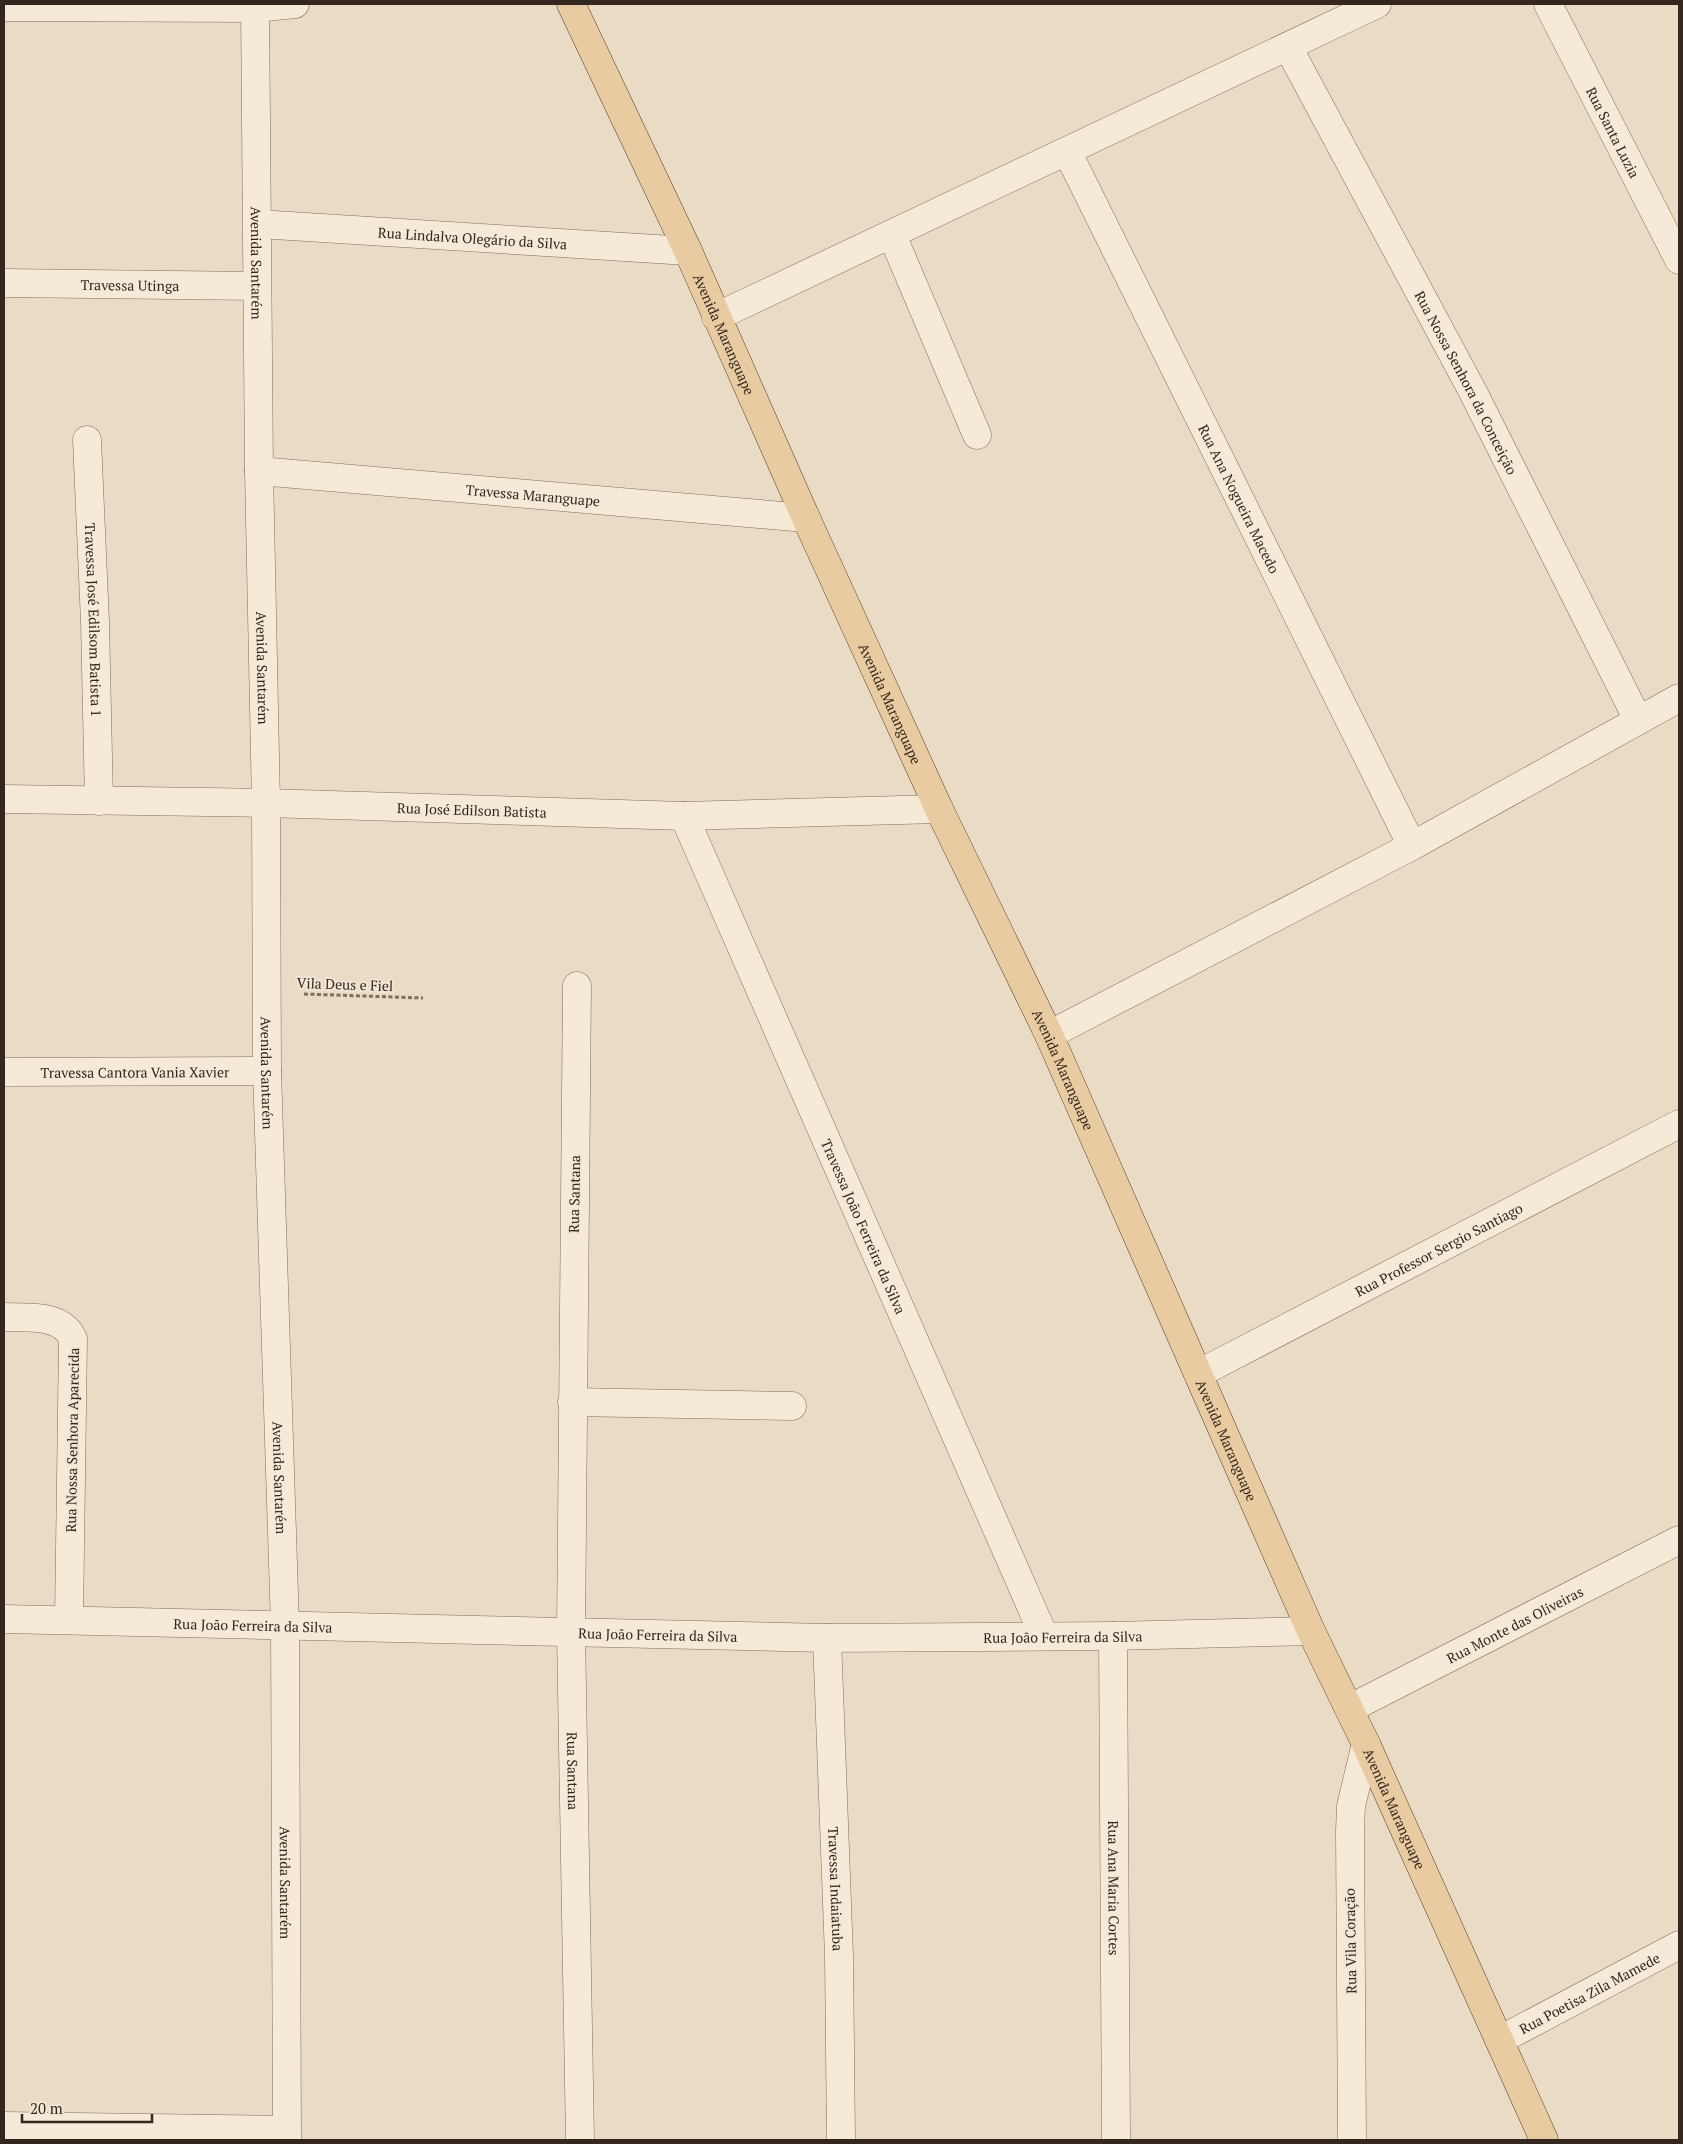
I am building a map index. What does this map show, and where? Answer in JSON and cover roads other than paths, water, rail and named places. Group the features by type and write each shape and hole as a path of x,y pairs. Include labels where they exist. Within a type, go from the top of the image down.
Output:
{"main road":[{"name":"Avenida Maranguape","path":"571,4 688,251 806,518 939,809 1049,1035 1311,1630 1366,1744 1544,2140"}],"street":[{"path":"4,7 255,6 295,4"},
{"path":"716,317 1377,4"},
{"name":"Rua Santa Luzia","path":"1548,4 1679,260"},
{"name":"Avenida Santarém","path":"255,6 259,471 266,803 267,1071 285,1625 286,2135"},
{"name":"Rua Nossa Senhora da Conceição","path":"1288,47 1473,392 1638,720"},
{"name":"Rua Ana Nogueira Macedo","path":"1067,151 1412,846"},
{"name":"Rua Lindalva Olegário da Silva","path":"258,224 688,251"},
{"path":"892,234 977,435"},
{"name":"Travessa Utinga","path":"4,283 257,286"},
{"name":"Travessa José Edilsom Batista 1","path":"87,440 95,622 99,801"},
{"name":"Travessa Maranguape","path":"259,471 806,518"},
{"path":"1049,1035 1412,846 1679,698"},
{"name":"Rua José Edilson Batista","path":"4,798 266,803 684,816 939,809"},
{"name":"Travessa João Ferreira da Silva","path":"684,816 1044,1636"},
{"name":"Rua Santana","path":"576,986 571,1633 580,2140"},
{"name":"Travessa Cantora Vania Xavier","path":"4,1072 267,1071"},
{"name":"Rua Professor Sergio Santiago","path":"1198,1374 1679,1124"},
{"name":"Rua Nossa Senhora Aparecida","path":"4,1317 46,1318 60,1324 69,1331 72,1339 69,1619"},
{"path":"572,1402 792,1406"},
{"name":"Rua Monte das Oliveiras","path":"1349,1709 1679,1540"},
{"name":"Rua João Ferreira da Silva","path":"4,1619 69,1619 827,1638 1113,1636 1311,1630"},
{"name":"Rua Ana Maria Cortes","path":"1113,1636 1116,2140"},
{"name":"Travessa Indaiatuba","path":"827,1638 839,1956 841,2140"},
{"name":"Rua Vila Coração","path":"1352,2140 1350,1831 1351,1806 1366,1744"},
{"name":"Rua Poetisa Zila Mamede","path":"1500,2040 1679,1945"},
{"path":"4,2126 286,2135"}]}
